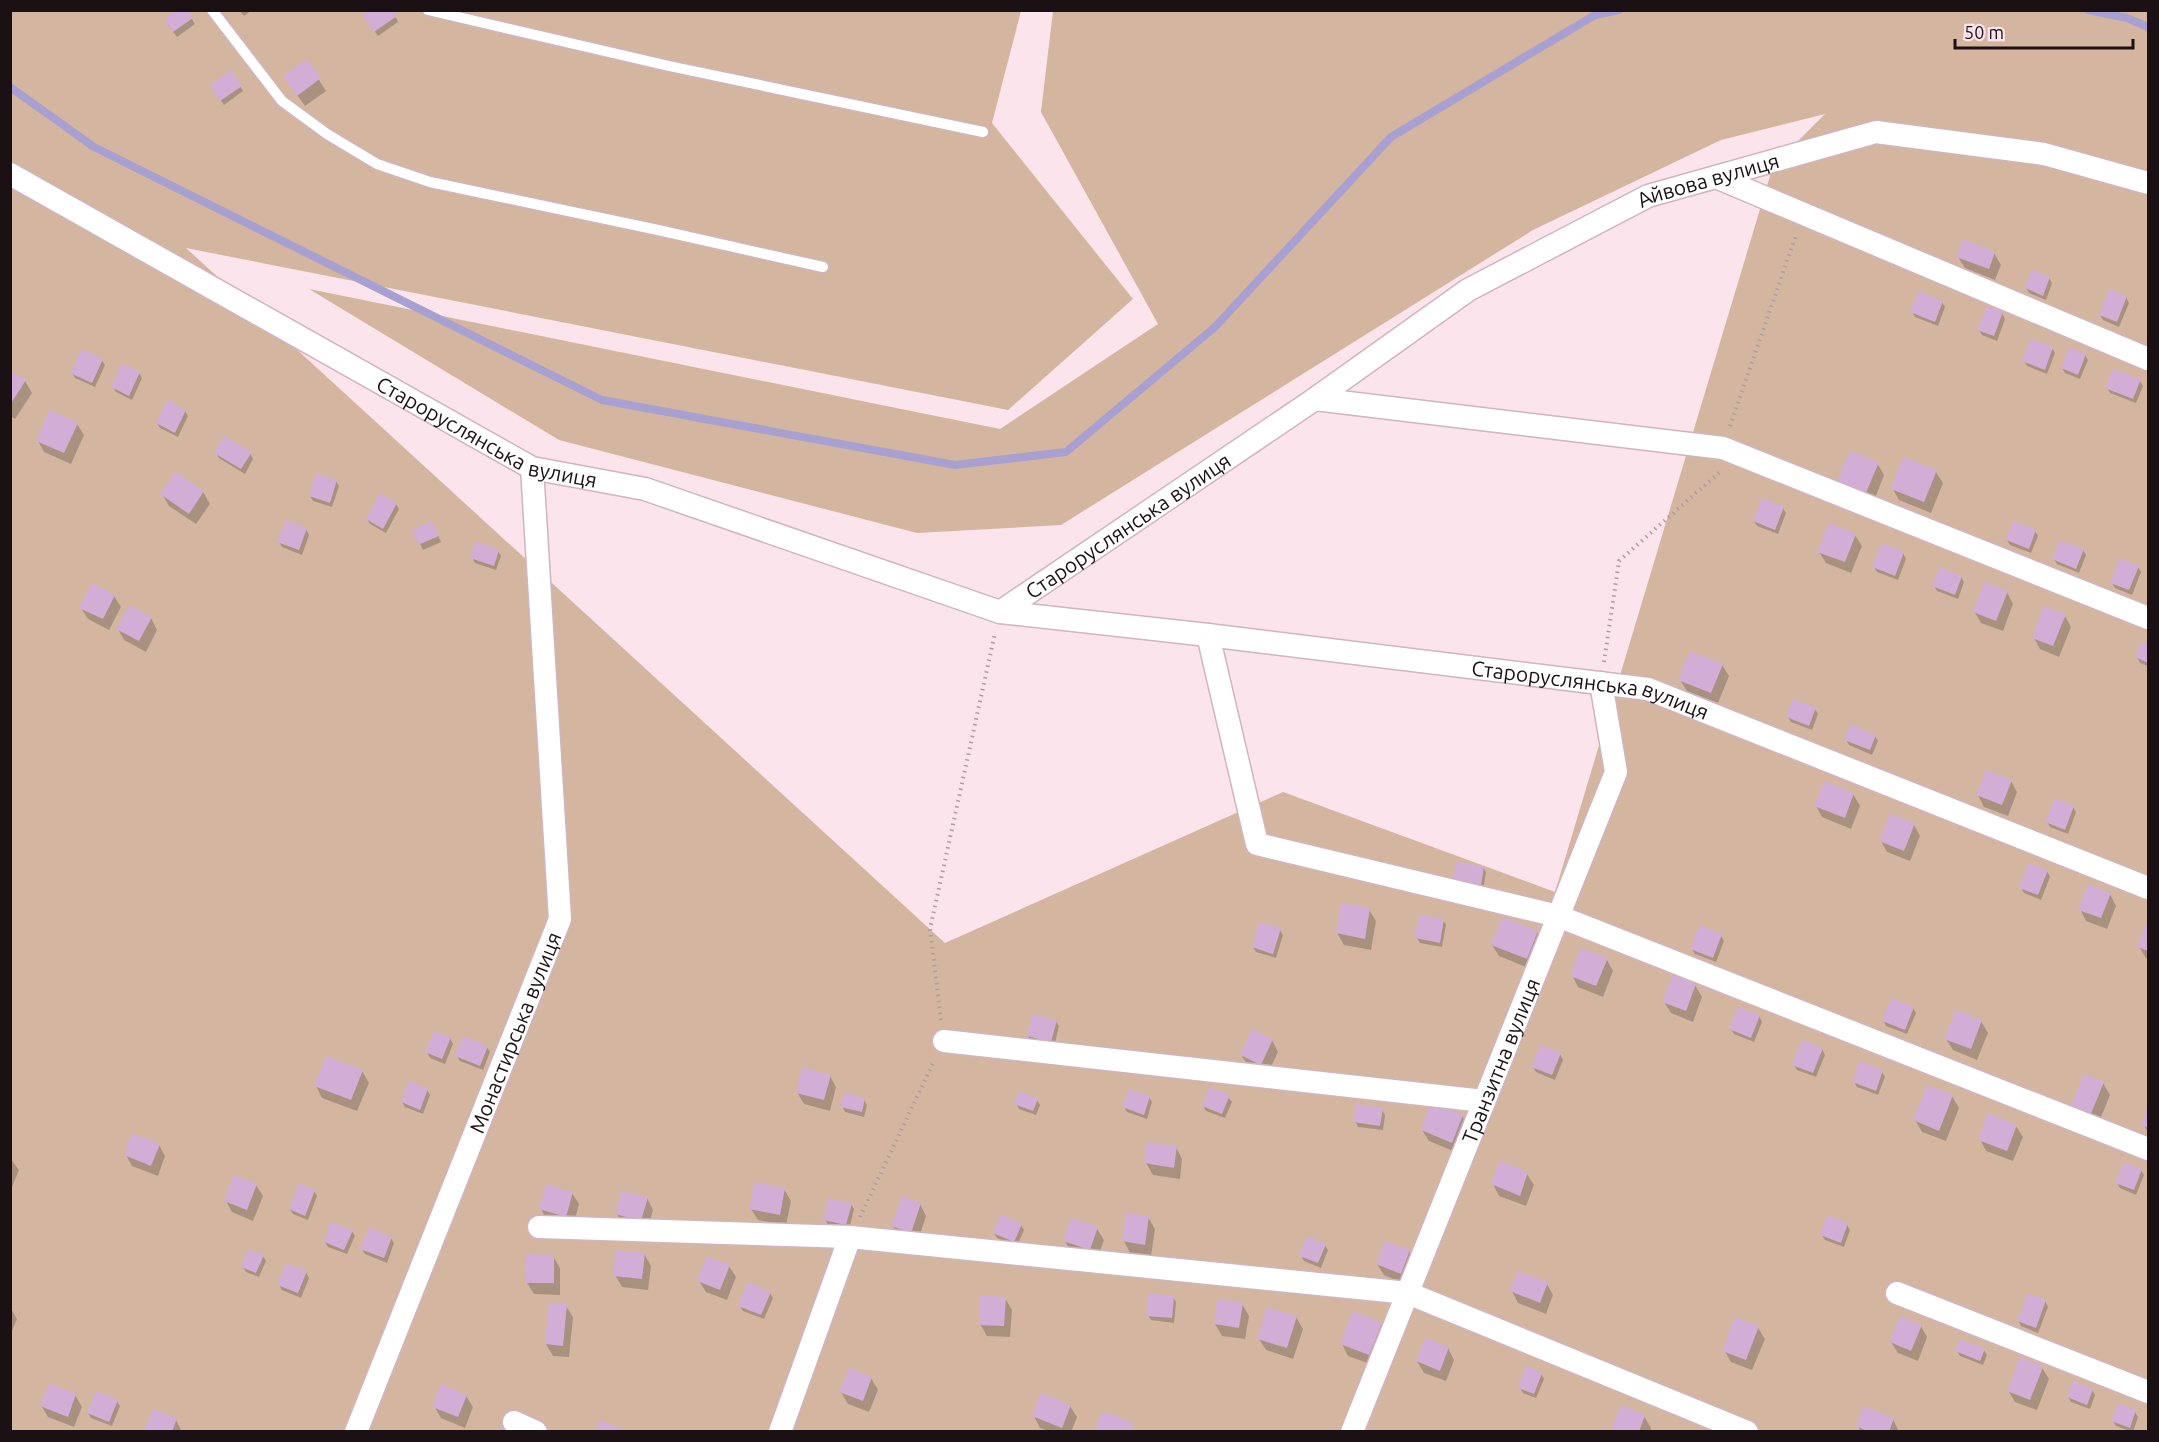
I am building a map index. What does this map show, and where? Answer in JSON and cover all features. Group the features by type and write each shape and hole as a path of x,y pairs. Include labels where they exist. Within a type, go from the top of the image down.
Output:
{"street":[{"name":"Айвова вулиця","path":"1315,399 1468,290 1648,196 1876,132 2044,154 2148,183"},
{"name":"Староруслянська вулиця","path":"10,174 532,468 645,489 999,612 1648,689 2148,888"},
{"path":"1716,177 2148,359"},
{"name":"Староруслянська вулиця","path":"999,612 1315,399"},
{"path":"1315,399 1731,451 2148,618"},
{"name":"Монастирська вулиця","path":"356,1431 560,919 532,468"},
{"path":"1208,635 1257,844 1558,916 2148,1149"},
{"name":"Транзитна вулиця","path":"1352,1431 1616,772 1601,683"},
{"path":"944,1041 1484,1101"},
{"path":"539,1227 850,1237 1407,1293 1747,1431"},
{"path":"780,1431 850,1237"},
{"path":"1896,1293 2148,1392"},
{"path":"514,1422 536,1431"}],"lane":[{"path":"212,10 282,101 327,134 377,164 430,182 824,267"},
{"path":"428,10 669,66 983,132"}],"path":[{"path":"1601,683 1619,561 1731,451 1803,214"},
{"path":"850,1237 944,1041 930,928 999,612"}],"shaded area":[{"path":"10,11 1021,11 992,123 1133,299 1008,410 186,248 945,943 1283,792 1555,892 1773,166 1825,114 1721,140 1533,230 1061,525 917,533 559,440 309,289 1000,429 1158,324 1041,112 1053,11 2148,11 2148,1431 11,1431"}],"building":[{"path":"175,10 188,10 193,18 173,32 164,19"},
{"path":"368,10 393,10 397,16 374,32 362,15"},
{"path":"307,59 321,78 297,96 283,76"},
{"path":"231,70 242,86 220,101 210,85"},
{"path":"1963,239 1995,252 1989,269 1956,257"},
{"path":"2032,269 2050,277 2043,296 2025,288"},
{"path":"2109,289 2127,296 2117,322 2099,315"},
{"path":"1919,291 1943,301 1935,322 1910,312"},
{"path":"1987,306 2003,312 1994,336 1977,330"},
{"path":"2031,338 2053,347 2045,370 2022,361"},
{"path":"2069,347 2086,354 2078,375 2061,368"},
{"path":"82,349 103,359 92,383 70,373"},
{"path":"122,363 140,372 129,396 111,387"},
{"path":"2113,369 2141,379 2133,399 2105,388"},
{"path":"10,371 26,380 10,405"},
{"path":"167,400 186,410 175,433 156,423"},
{"path":"49,410 78,423 64,453 36,441"},
{"path":"224,436 252,452 241,469 214,453"},
{"path":"1850,451 1879,462 1865,495 1836,484"},
{"path":"1903,457 1937,470 1924,502 1891,489"},
{"path":"175,472 204,491 189,514 160,494"},
{"path":"316,473 337,480 330,503 309,496"},
{"path":"380,493 397,503 383,529 366,519"},
{"path":"1762,498 1784,507 1775,530 1753,521"},
{"path":"286,520 307,528 299,550 277,542"},
{"path":"432,521 439,536 418,545 412,530"},
{"path":"2013,521 2036,530 2029,549 2006,540"},
{"path":"1829,523 1856,534 1845,562 1817,552"},
{"path":"2060,540 2084,549 2076,569 2052,559"},
{"path":"476,541 499,550 494,566 470,558"},
{"path":"1882,543 1904,552 1895,576 1872,567"},
{"path":"2120,558 2139,566 2129,590 2110,583"},
{"path":"1940,567 1962,576 1955,595 1932,586"},
{"path":"1984,582 2008,591 1996,621 1973,612"},
{"path":"92,583 115,595 103,619 79,608"},
{"path":"129,605 152,617 139,641 116,629"},
{"path":"2044,606 2066,614 2053,646 2032,638"},
{"path":"2141,642 2148,645 2148,663 2135,657"},
{"path":"1690,651 1723,664 1711,693 1678,680"},
{"path":"1793,699 1816,708 1809,726 1786,717"},
{"path":"1850,724 1876,735 1870,750 1844,740"},
{"path":"1986,770 2012,780 2002,805 1976,795"},
{"path":"1824,781 1854,793 1845,818 1814,806"},
{"path":"2055,798 2074,806 2065,830 2045,822"},
{"path":"1890,814 1915,823 1904,851 1879,841"},
{"path":"1456,862 1484,866 1481,886 1453,882"},
{"path":"2029,863 2048,870 2038,895 2019,888"},
{"path":"2088,884 2111,893 2101,918 2078,910"},
{"path":"1341,903 1370,908 1365,939 1336,933"},
{"path":"1419,915 1444,919 1440,943 1415,938"},
{"path":"1502,917 1538,931 1527,959 1491,945"},
{"path":"2148,919 2148,951 2137,947"},
{"path":"1259,922 1281,928 1273,954 1252,947"},
{"path":"1700,925 1722,934 1713,958 1690,949"},
{"path":"1581,948 1608,958 1596,986 1570,976"},
{"path":"1673,975 1696,984 1686,1011 1662,1002"},
{"path":"1891,998 1914,1007 1905,1030 1882,1021"},
{"path":"1738,1007 1760,1015 1751,1038 1729,1029"},
{"path":"1956,1010 1982,1020 1971,1049 1944,1039"},
{"path":"1032,1014 1057,1020 1051,1042 1027,1036"},
{"path":"1252,1029 1273,1039 1261,1065 1240,1055"},
{"path":"434,1031 451,1037 442,1059 425,1052"},
{"path":"463,1036 488,1046 480,1066 455,1056"},
{"path":"1802,1040 1823,1048 1813,1073 1792,1065"},
{"path":"1540,1045 1561,1053 1552,1075 1531,1067"},
{"path":"326,1056 363,1070 351,1100 314,1086"},
{"path":"1860,1061 1883,1070 1876,1091 1852,1082"},
{"path":"802,1067 831,1075 824,1100 796,1093"},
{"path":"2084,1074 2104,1082 2090,1116 2070,1108"},
{"path":"409,1081 428,1089 420,1110 401,1102"},
{"path":"1927,1085 1953,1095 1939,1131 1913,1120"},
{"path":"1209,1087 1230,1095 1222,1114 1202,1106"},
{"path":"1129,1089 1150,1096 1144,1115 1122,1107"},
{"path":"1019,1091 1038,1099 1033,1111 1014,1104"},
{"path":"844,1093 865,1098 862,1112 840,1107"},
{"path":"1431,1102 1463,1115 1452,1143 1421,1130"},
{"path":"1356,1104 1383,1108 1380,1126 1353,1122"},
{"path":"2148,1105 2148,1128 2141,1125"},
{"path":"1988,1113 2017,1125 2007,1151 1978,1140"},
{"path":"132,1133 160,1144 151,1166 124,1155"},
{"path":"1147,1142 1177,1146 1174,1168 1144,1163"},
{"path":"1500,1161 1528,1172 1520,1196 1491,1184"},
{"path":"2124,1162 2142,1169 2134,1190 2115,1183"},
{"path":"234,1175 257,1184 247,1210 224,1201"},
{"path":"754,1182 785,1188 780,1215 749,1209"},
{"path":"299,1183 315,1190 305,1216 289,1209"},
{"path":"546,1184 573,1192 566,1217 539,1209"},
{"path":"621,1191 648,1197 641,1221 615,1214"},
{"path":"902,1196 921,1203 911,1233 891,1226"},
{"path":"829,1198 852,1203 846,1225 823,1220"},
{"path":"1126,1213 1149,1216 1145,1245 1122,1241"},
{"path":"1001,1214 1022,1224 1014,1242 993,1233"},
{"path":"1827,1215 1848,1223 1841,1243 1820,1235"},
{"path":"1071,1218 1098,1227 1090,1250 1063,1241"},
{"path":"331,1222 353,1230 344,1250 324,1242"},
{"path":"369,1228 392,1237 384,1258 360,1249"},
{"path":"1307,1236 1326,1244 1318,1263 1299,1256"},
{"path":"1385,1241 1410,1250 1401,1274 1376,1264"},
{"path":"248,1249 264,1255 256,1273 241,1267"},
{"path":"616,1250 645,1253 642,1279 613,1276"},
{"path":"526,1254 554,1255 554,1283 525,1283"},
{"path":"707,1256 730,1265 720,1290 697,1281"},
{"path":"286,1263 307,1271 298,1293 277,1285"},
{"path":"1518,1271 1548,1282 1540,1303 1510,1291"},
{"path":"747,1282 771,1292 761,1315 738,1306"},
{"path":"1148,1293 1174,1296 1172,1318 1146,1316"},
{"path":"2028,1293 2046,1300 2036,1328 2017,1321"},
{"path":"980,1295 1006,1297 1004,1326 979,1325"},
{"path":"1217,1299 1243,1303 1239,1328 1214,1324"},
{"path":"549,1303 567,1304 563,1346 545,1344"},
{"path":"1267,1307 1297,1316 1287,1348 1257,1339"},
{"path":"1353,1311 1382,1323 1369,1355 1340,1344"},
{"path":"1900,1316 1922,1325 1911,1351 1890,1342"},
{"path":"1735,1317 1759,1326 1746,1360 1722,1351"},
{"path":"1425,1338 1449,1347 1440,1371 1416,1361"},
{"path":"1960,1339 1985,1349 1980,1361 1955,1351"},
{"path":"2020,1357 2043,1367 2030,1400 2007,1391"},
{"path":"1526,1366 1542,1373 1534,1394 1518,1388"},
{"path":"849,1368 872,1377 863,1401 839,1392"},
{"path":"2073,1381 2093,1389 2087,1405 2067,1397"},
{"path":"49,1383 76,1394 68,1417 40,1406"},
{"path":"441,1384 467,1395 458,1417 432,1407"},
{"path":"96,1391 118,1400 109,1422 87,1413"},
{"path":"1041,1393 1071,1405 1062,1428 1032,1416"},
{"path":"2118,1403 2136,1410 2130,1428 2111,1421"},
{"path":"1621,1405 1645,1415 1639,1432 1610,1432"},
{"path":"1864,1406 1894,1418 1889,1432 1869,1432 1856,1426"},
{"path":"153,1409 177,1418 172,1432 144,1432"},
{"path":"1103,1411 1134,1423 1131,1432 1094,1432"},
{"path":"600,1420 622,1429 621,1432 595,1432"}],"waterway":[{"path":"10,87 94,147 602,400 955,465 1066,452 1215,327 1391,137 1595,15 1619,10"},
{"path":"2088,10 2127,18 2148,27"}]}
